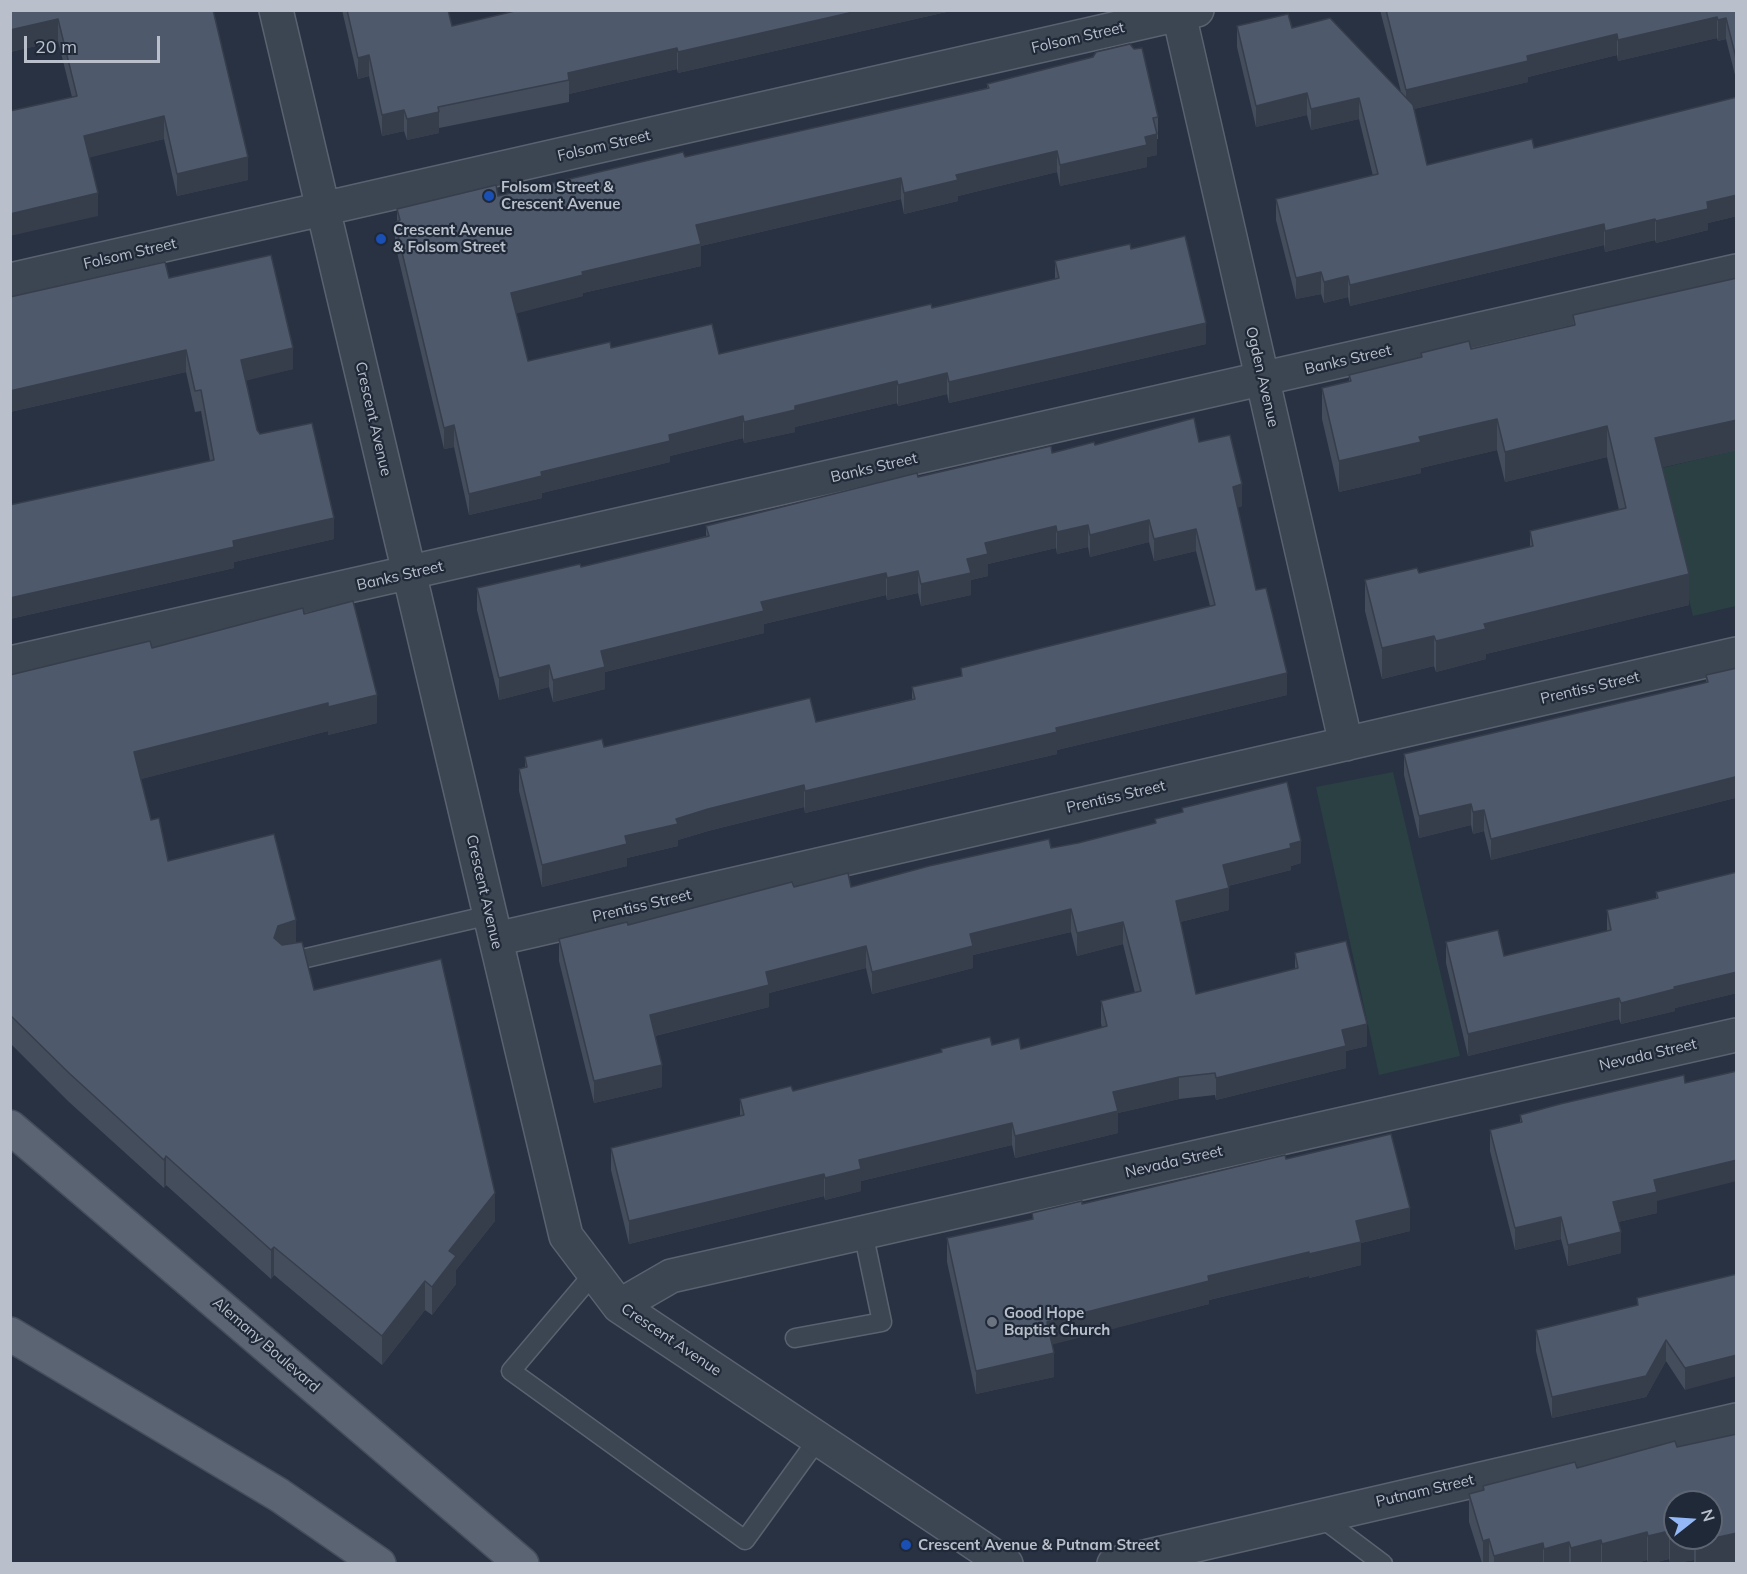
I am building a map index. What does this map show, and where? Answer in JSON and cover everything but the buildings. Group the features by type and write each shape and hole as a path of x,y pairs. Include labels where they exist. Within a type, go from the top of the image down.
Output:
{"main road":[{"name":"Alemany Boulevard","path":"10,1127 522,1563"},
{"path":"10,1334 279,1495 379,1563"}],"street":[{"name":"Crescent Avenue","path":"276,10 566,1236 619,1306 1005,1563"},
{"name":"Folsom Street","path":"10,280 324,211 1185,12"},
{"name":"Ogden Avenue","path":"1185,12 1263,379 1346,744"},
{"name":"Banks Street","path":"10,663 1737,271"},
{"name":"Prentiss Street","path":"493,927 1346,744 1737,654"},
{"name":"Nevada Street","path":"619,1306 671,1275 1737,1035"},
{"name":"Putnam Street","path":"1114,1563 1737,1420"}],"lane":[{"path":"285,963 493,927"},
{"path":"795,1338 882,1322 863,1233"},
{"path":"594,1273 511,1371 745,1540 818,1439"},
{"path":"1318,1515 1383,1563"}],"green space":[{"path":"1736,450 1736,606 1693,616 1658,469"},
{"path":"1393,772 1460,1056 1379,1075 1316,787"}],"place":[{"name":"Folsom Street & Crescent Avenue","path":"489,196"},
{"name":"Crescent Avenue & Folsom Street","path":"381,239"},
{"name":"Good Hope Baptist Church","path":"992,1322"},
{"name":"Crescent Avenue & Putnam Street","path":"906,1545"}]}
